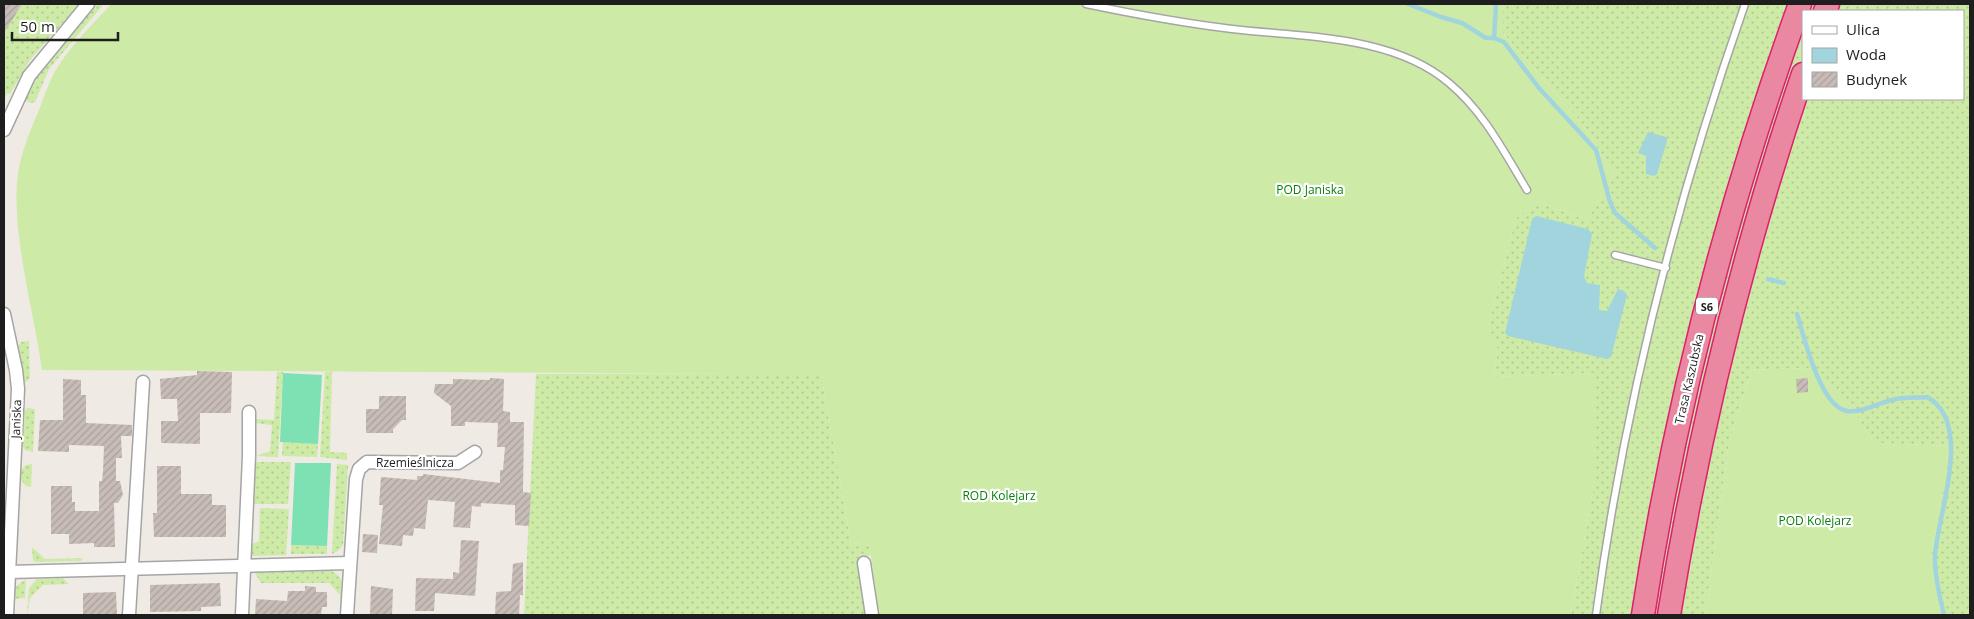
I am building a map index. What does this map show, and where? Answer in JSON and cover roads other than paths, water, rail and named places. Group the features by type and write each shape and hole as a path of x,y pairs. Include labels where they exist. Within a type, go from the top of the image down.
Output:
{"highway":[{"name":"Trasa Kaszubska","path":"1643,615 1670,466 1699,334 1753,141 1800,4"},
{"name":"Trasa Kaszubska","path":"1670,615 1688,505 1719,364 1765,193 1802,77"}],"street":[{"path":"4,130 19,94 36,65 88,4"},
{"name":"Janiska","path":"4,314 18,388 7,615"},
{"path":"129,615 143,382"},
{"path":"242,615 249,412"},
{"name":"Rzemieślnicza","path":"347,615 356,479 359,469 367,462 458,463 475,452"},
{"path":"9,572 350,563"},
{"path":"864,563 872,615"}],"lane":[{"path":"1086,4 1229,28 1346,42 1400,53 1425,65 1449,83 1478,111 1527,190"},
{"path":"1596,615 1624,438 1666,268 1724,65 1745,4"},
{"path":"1615,255 1666,268"}],"water":[{"path":"1648,132 1666,137 1667,141 1657,174 1654,176 1646,174 1646,156 1638,153"},
{"path":"1536,216 1588,229 1592,234 1584,276 1587,283 1600,285 1599,310 1607,311 1618,289 1624,291 1627,295 1611,357 1607,359 1508,336 1505,333 1532,219"}],"waterway":[{"path":"1408,4 1462,23 1486,38 1494,38 1504,42 1539,88 1596,150 1610,202 1615,213 1655,248"},
{"path":"1494,38 1496,4"},
{"path":"1768,279 1784,283"},
{"path":"1797,314 1821,384 1837,407 1853,411 1896,399 1927,397 1941,409 1949,426 1951,447 1950,470 1935,555 1936,577 1944,615"}],"park label":[{"name":"POD Janiska","path":"1310,189"},
{"name":"ROD Kolejarz","path":"999,495"},
{"name":"POD Kolejarz","path":"1815,520"}]}
